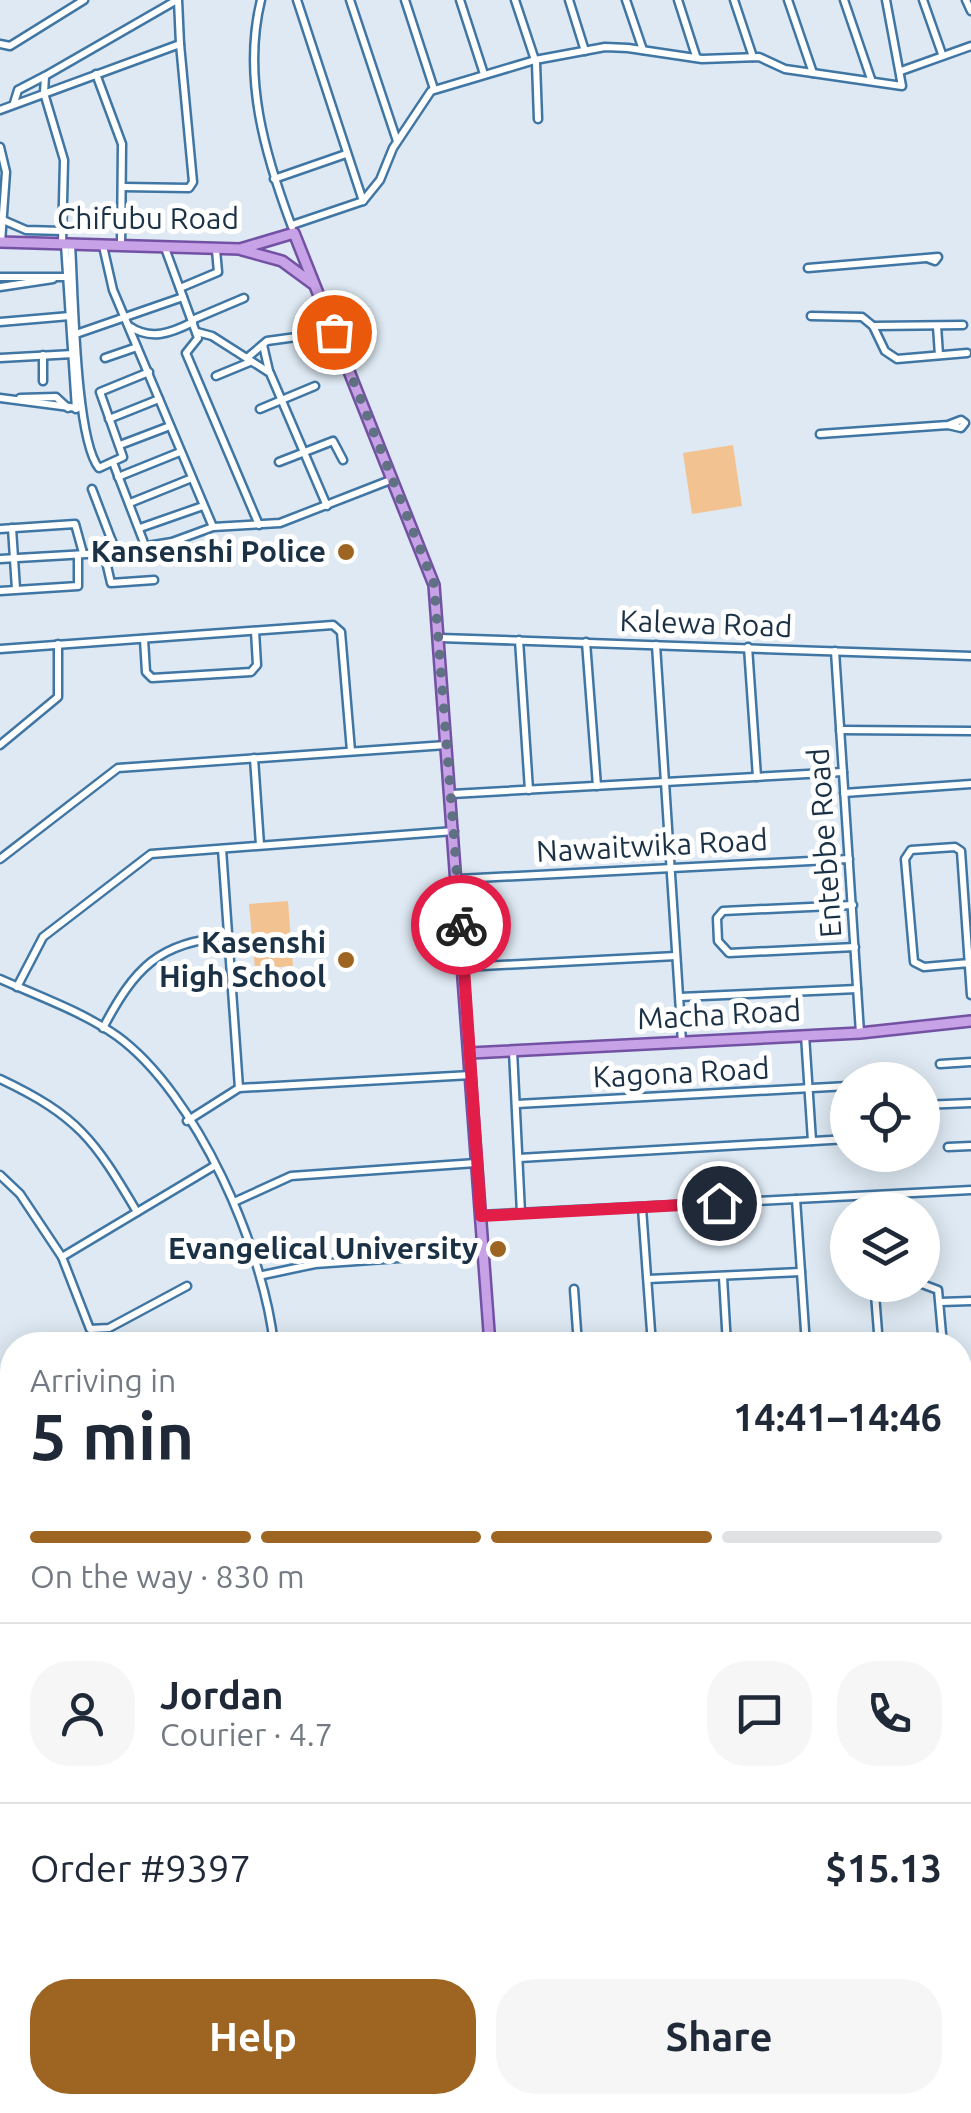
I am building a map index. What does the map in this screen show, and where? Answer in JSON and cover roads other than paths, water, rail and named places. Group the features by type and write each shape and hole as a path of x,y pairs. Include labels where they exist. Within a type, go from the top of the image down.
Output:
{"main road":[{"name":"Chifubu Road","path":"1,237 66,244 216,250 240,249 293,229"},
{"path":"293,229 432,575 452,794 489,1332"},
{"path":"240,249 291,265 318,289"},
{"name":"Macha Road","path":"470,1053 806,1036 971,1021"}],"street":[{"path":"0,47 10,46 84,0"},
{"path":"14,104 18,90 178,0 193,182 188,188 123,187"},
{"path":"262,0 256,21 256,87 274,179 293,229 363,200 380,180 397,141 434,89 535,60 609,46 736,61 768,59 785,70 902,86 886,0"},
{"path":"297,0 363,200"},
{"path":"350,0 397,141"},
{"path":"405,0 434,89"},
{"path":"460,0 484,74"},
{"path":"515,0 535,60 538,119"},
{"path":"569,0 585,51"},
{"path":"626,0 644,50"},
{"path":"678,0 696,56"},
{"path":"734,0 753,57"},
{"path":"788,0 813,73"},
{"path":"844,0 871,80"},
{"path":"924,0 942,54"},
{"path":"966,0 971,10"},
{"path":"0,110 180,44"},
{"path":"901,71 971,46"},
{"path":"96,74 122,144 121,247"},
{"path":"45,76 44,94 64,160 63,231 72,299 76,408 99,468 114,465 123,457 100,392 148,372"},
{"path":"0,148 6,172 1,237"},
{"path":"274,179 346,154"},
{"path":"2,220 26,230 63,231"},
{"path":"66,244 76,369"},
{"path":"103,246 110,280 213,527"},
{"path":"165,248 197,332 198,340 186,353 260,525"},
{"path":"180,288 218,272 216,250"},
{"path":"808,268 926,258"},
{"path":"0,276 67,277"},
{"path":"0,287 56,277"},
{"path":"74,335 128,323 183,297"},
{"path":"128,323 142,334 158,334 244,298"},
{"path":"811,316 856,315 874,326 963,324"},
{"path":"0,322 70,316"},
{"path":"874,326 881,346 892,358 967,353"},
{"path":"937,326 940,355"},
{"path":"197,332 270,373"},
{"path":"216,376 249,360 264,344 288,336 334,332"},
{"path":"264,344 262,352 270,373 327,506"},
{"path":"105,358 138,348"},
{"path":"0,358 73,354"},
{"path":"42,381 43,355"},
{"path":"260,409 314,386"},
{"path":"0,398 19,398 42,407 76,408"},
{"path":"109,419 159,399"},
{"path":"820,434 948,425"},
{"path":"119,445 170,426"},
{"path":"280,462 332,441 343,460"},
{"path":"118,477 180,452"},
{"path":"114,465 146,548"},
{"path":"130,504 192,478"},
{"path":"0,558 146,548 213,527 288,520 394,479"},
{"path":"92,489 116,551"},
{"path":"140,528 203,506"},
{"path":"0,529 76,524 80,554 78,586 0,591"},
{"path":"12,528 16,589"},
{"path":"112,541 104,553 111,583 154,580"},
{"path":"0,648 338,628 351,751"},
{"path":"144,639 146,672 152,678 250,672 258,665 255,631"},
{"name":"Kalewa Road","path":"440,638 971,656"},
{"path":"519,640 528,790"},
{"path":"586,642 597,786"},
{"path":"0,745 58,697 58,644"},
{"path":"656,645 682,1042"},
{"path":"748,648 757,778"},
{"name":"Entebbe Road","path":"835,651 860,1032"},
{"path":"840,730 971,731"},
{"path":"0,859 112,770 448,745"},
{"path":"254,758 260,845"},
{"path":"452,794 843,772"},
{"path":"844,793 971,784"},
{"path":"17,987 44,937 144,857 454,831"},
{"path":"968,964 924,966 914,962 908,852 956,847 961,851 971,995"},
{"path":"222,849 239,1088"},
{"name":"Nawaitwika Road","path":"458,879 848,859"},
{"path":"852,905 724,911 717,918 718,941 729,952 855,948"},
{"path":"103,1028 128,984 176,946 190,939 228,937"},
{"path":"464,967 676,956"},
{"path":"0,979 103,1028 143,1060 188,1121 234,1202 262,1275 272,1332"},
{"path":"680,997 857,988"},
{"path":"806,1036 812,1141"},
{"path":"513,1051 521,1213"},
{"path":"940,1064 971,1062"},
{"path":"188,1121 239,1088 472,1075"},
{"path":"0,1079 56,1108 89,1135 137,1212"},
{"name":"Kagona Road","path":"516,1104 830,1087"},
{"path":"940,1105 971,1103"},
{"path":"518,1158 830,1140"},
{"path":"948,1147 971,1146"},
{"path":"234,1202 291,1176 477,1162"},
{"path":"62,1257 214,1166"},
{"path":"0,1175 20,1194 62,1257 90,1330 109,1328 187,1286"},
{"path":"481,1216 971,1190"},
{"path":"796,1199 805,1332"},
{"path":"642,1208 651,1332"},
{"path":"262,1275 314,1264 483,1252"},
{"path":"648,1279 801,1272"},
{"path":"723,1277 726,1332"},
{"path":"574,1289 577,1332"},
{"path":"942,1332 940,1302 971,1301"},
{"path":"876,1302 878,1332"}],"place":[{"name":"Kansenshi Police","path":"346,552"},
{"name":"Kasenshi High School","path":"346,960"},
{"name":"Evangelical University","path":"498,1249"}]}
